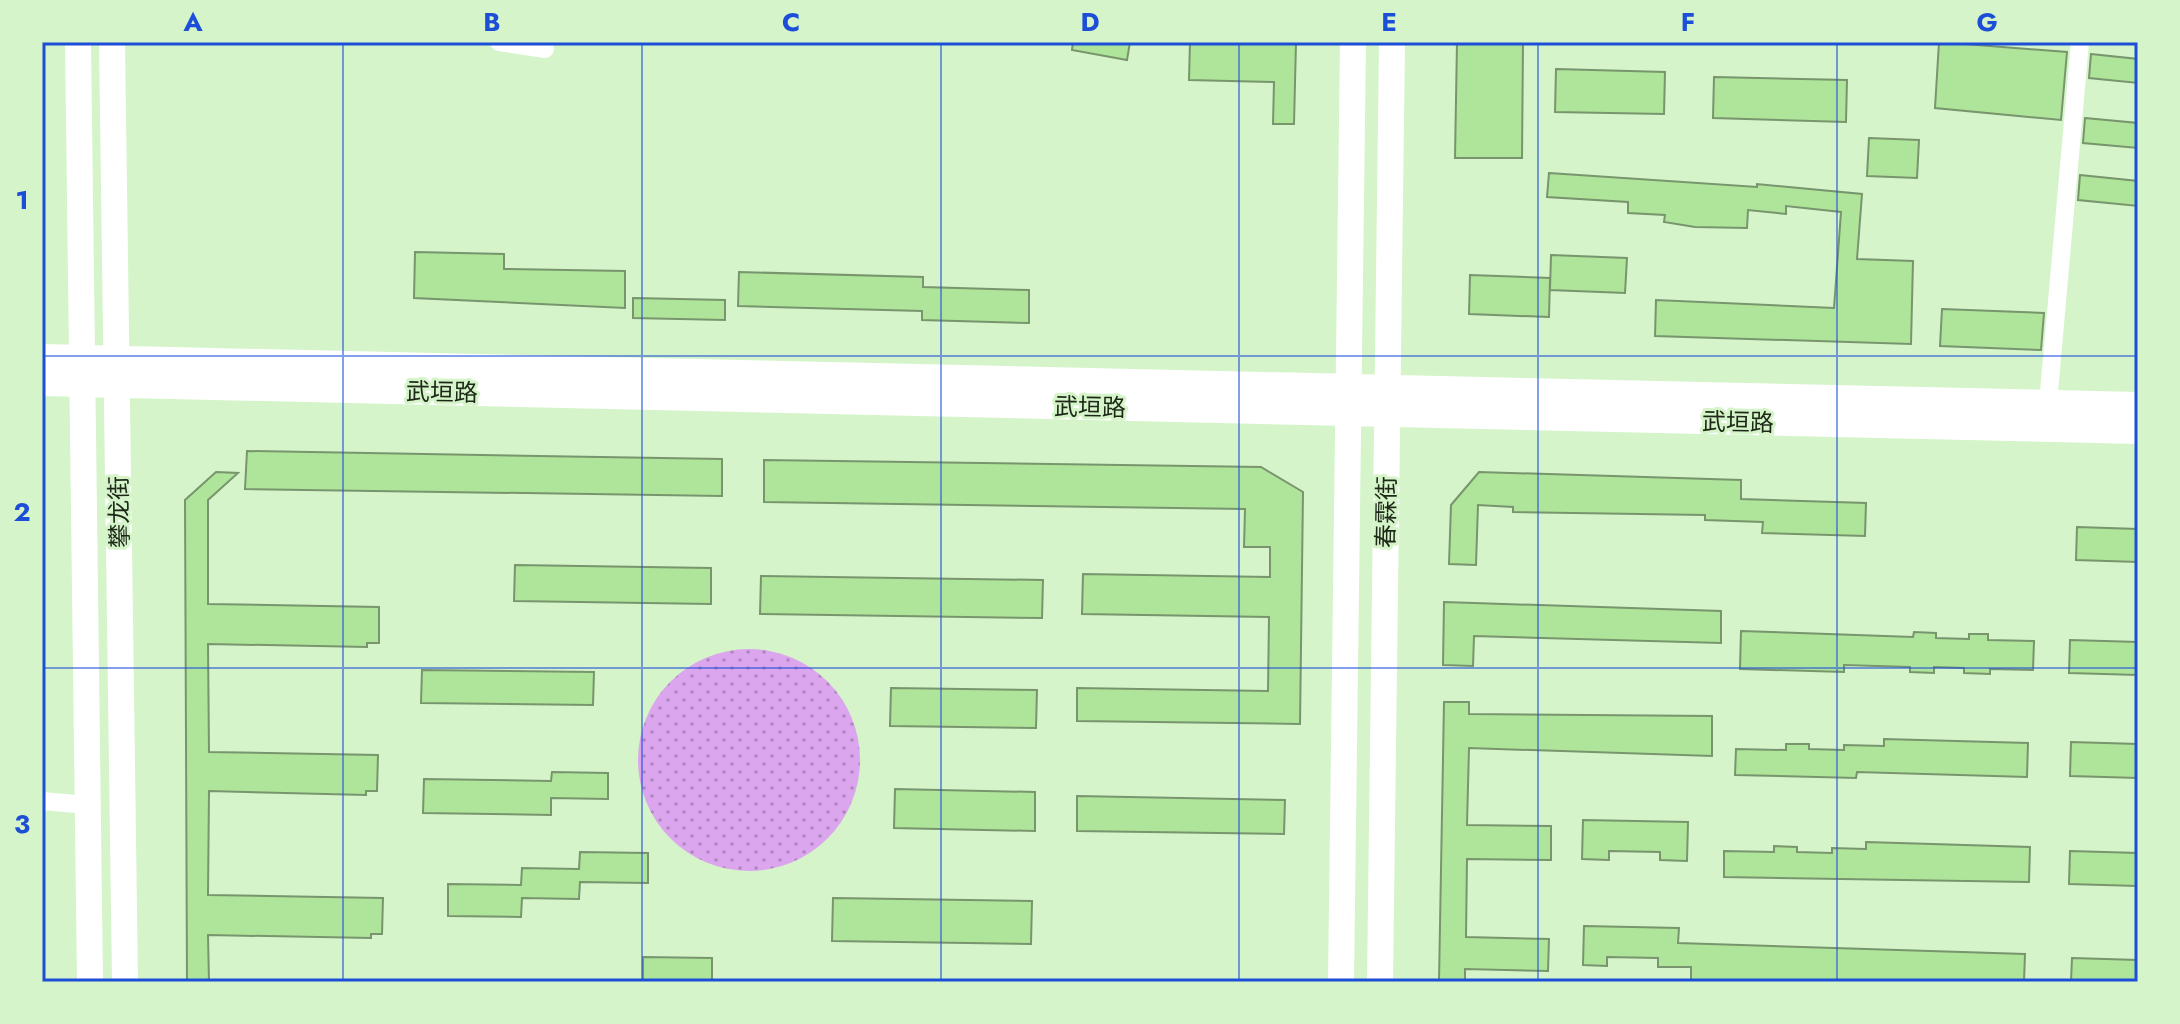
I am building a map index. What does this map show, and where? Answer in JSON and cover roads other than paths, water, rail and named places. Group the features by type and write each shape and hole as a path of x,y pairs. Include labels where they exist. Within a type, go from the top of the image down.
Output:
{"main road":[{"name":"攀龙街","path":"78,42 90,982"},
{"name":"攀龙街","path":"112,42 125,982"},
{"name":"春霖街","path":"1341,982 1353,42"},
{"name":"春霖街","path":"1380,982 1392,42"},
{"name":"武垣路","path":"42,357 82,371 1387,401 2138,431"},
{"name":"武垣路","path":"42,383 82,371"},
{"name":"武垣路","path":"1387,401 2138,405"}],"street":[{"path":"499,42 545,49"},
{"path":"2048,403 2080,42"},
{"path":"42,801 88,805"}]}
